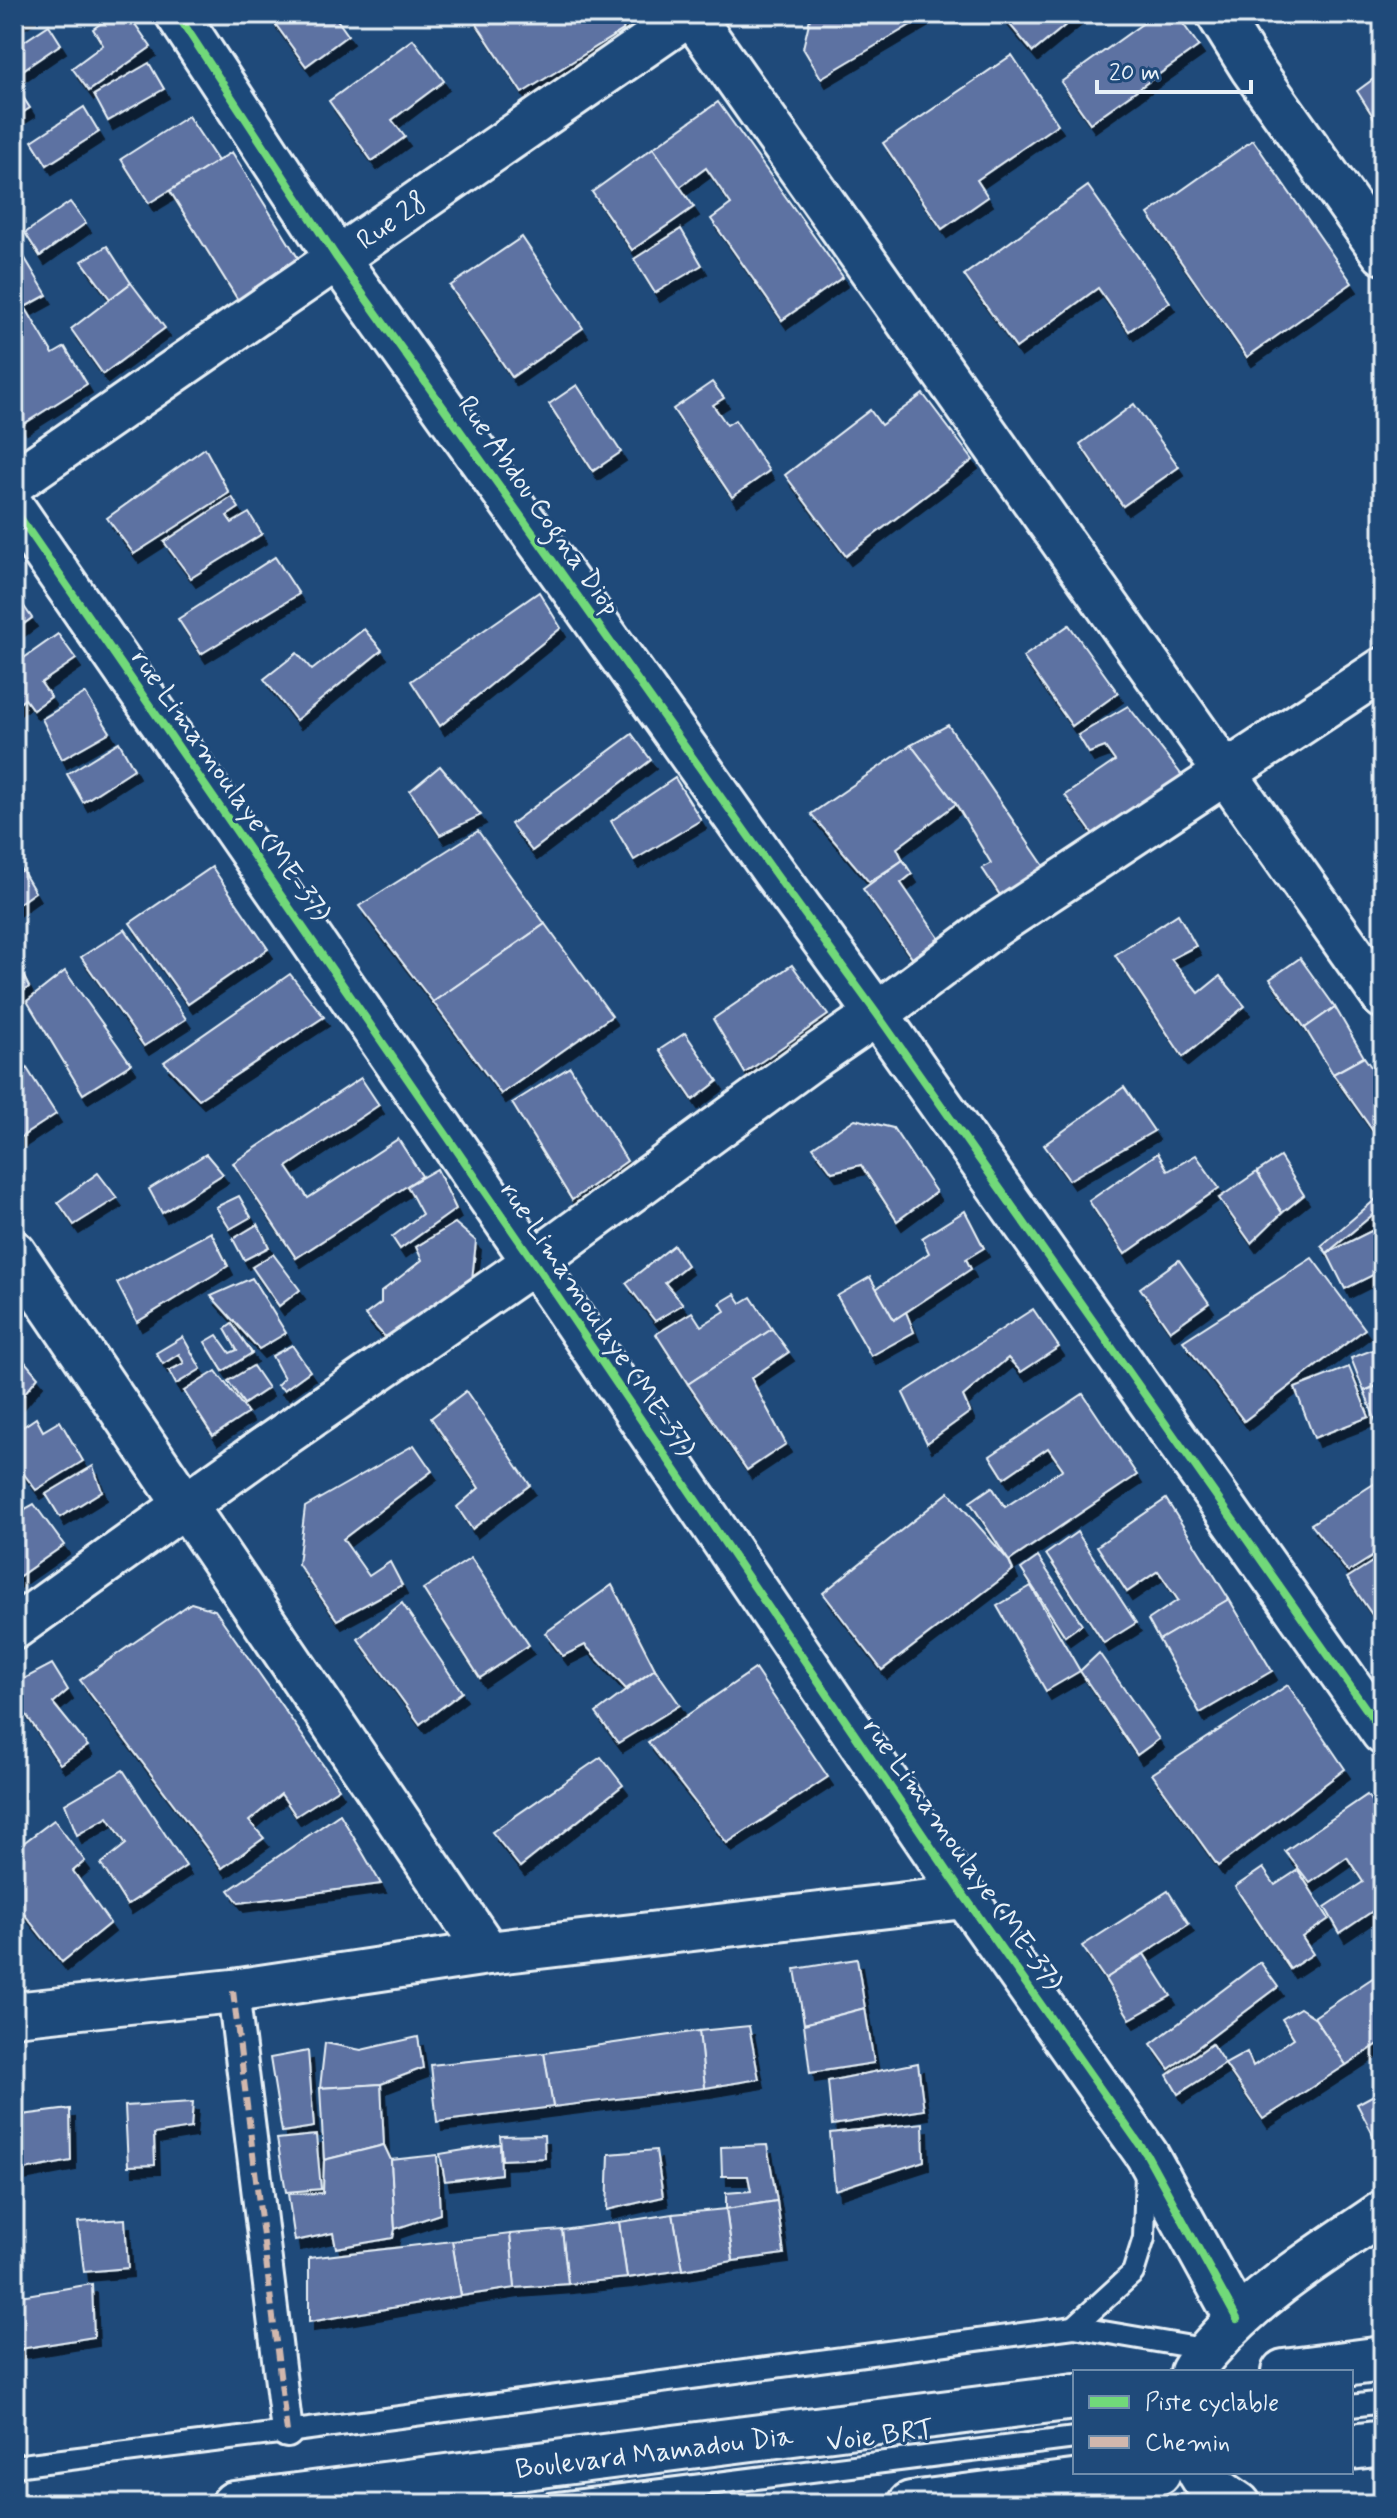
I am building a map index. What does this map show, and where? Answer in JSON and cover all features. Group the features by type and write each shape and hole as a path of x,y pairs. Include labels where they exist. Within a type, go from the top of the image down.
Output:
{"street":[{"name":"Rue Abdou Cogna Diop","path":"177,14 337,258 877,1014 1383,1733"},
{"name":"Rue 28","path":"14,482 690,14"},
{"path":"690,14 1383,997"},
{"path":"1218,14 1251,67 1383,253"},
{"name":"rue Limamoulaye (ME-37)","path":"14,509 534,1262 965,1897 1147,2155 1237,2319"},
{"path":"14,1628 258,1453 534,1262 994,926 1383,669"},
{"path":"14,1252 488,1953"},
{"path":"17,2009 233,1991 488,1953 965,1897"},
{"path":"233,1991 287,2432"},
{"path":"1200,2361 1237,2319 1383,2212"},
{"path":"1299,2370 1383,2359"},
{"name":"Boulevard Mamadou Dia","path":"234,2504 1073,2397"},
{"path":"1353,2447 1383,2443"},
{"path":"911,2504 1143,2474"}],"lane":[{"path":"1074,2327 1133,2273 1144,2238 1147,2155"},
{"path":"14,2466 1074,2327 1200,2361"},
{"path":"1353,2406 1383,2402"},
{"name":"Voie BRT","path":"550,2504 1073,2438"}],"building":[{"path":"14,14 29,14 14,23"},
{"path":"114,14 128,14 151,47 89,91 72,68 103,45 93,29"},
{"path":"268,14 333,14 348,35 306,66"},
{"path":"470,14 627,14 623,30 522,93"},
{"path":"811,14 929,14 821,78 803,48"},
{"path":"1001,14 1079,14 1033,52"},
{"path":"1156,14 1176,14 1199,46 1090,123 1061,82"},
{"path":"49,25 61,44 14,76 14,48"},
{"path":"413,39 444,81 392,120 405,137 372,161 329,101"},
{"path":"1012,55 1058,124 977,180 988,197 942,229 883,143"},
{"path":"149,63 164,89 108,121 94,95"},
{"path":"1383,72 1383,132 1357,91"},
{"path":"14,83 30,108 14,118"},
{"path":"718,102 843,277 782,320 711,219 731,204 706,168 680,187 653,148"},
{"path":"84,107 99,132 47,165 32,141"},
{"path":"188,116 218,161 149,203 121,159"},
{"path":"1253,140 1352,283 1247,357 1148,214"},
{"path":"653,148 694,207 632,250 592,192"},
{"path":"232,152 300,261 238,300 170,191"},
{"path":"1088,186 1170,302 1129,331 1098,288 1016,348 964,275"},
{"path":"70,202 86,223 40,256 25,233"},
{"path":"681,229 702,265 655,293 634,259"},
{"path":"522,237 583,328 512,377 450,286"},
{"path":"14,240 47,295 25,307 53,354 65,347 87,384 22,425 14,412"},
{"path":"107,246 131,283 110,299 82,261"},
{"path":"131,283 165,328 103,374 71,329"},
{"path":"712,382 724,398 713,405 727,425 735,420 769,471 732,497 673,409"},
{"path":"577,385 621,452 593,471 549,404"},
{"path":"923,394 973,460 846,556 785,475 870,410 881,425"},
{"path":"1134,404 1179,467 1123,506 1080,444"},
{"path":"205,448 229,493 134,554 107,518"},
{"path":"232,497 239,508 227,516 232,523 249,513 262,534 191,578 164,542"},
{"path":"275,557 299,594 201,654 178,619"},
{"path":"14,592 32,618 14,631"},
{"path":"539,592 561,628 440,726 411,681"},
{"path":"1069,625 1118,693 1072,726 1023,657"},
{"path":"364,629 382,650 296,720 264,679 297,653 312,670"},
{"path":"58,634 76,659 41,683 51,697 33,710 25,699 14,707 14,665"},
{"path":"85,693 110,732 62,759 42,719"},
{"path":"1128,706 1184,778 1095,837 1065,795 1115,761 1105,747 1089,753 1078,735"},
{"path":"948,725 1048,872 1004,901 982,868 991,863 956,804 911,745"},
{"path":"632,734 651,760 532,851 511,824"},
{"path":"119,742 134,769 83,802 67,774"},
{"path":"911,745 956,804 897,848 903,860 869,882 811,814"},
{"path":"440,766 481,815 440,835 410,791"},
{"path":"675,778 701,820 634,860 611,821"},
{"path":"478,831 545,924 433,1002 359,906"},
{"path":"903,860 912,874 901,883 939,938 912,958 863,889"},
{"path":"212,867 268,949 188,1004 130,923"},
{"path":"22,870 35,892 14,907 14,875"},
{"path":"1178,914 1196,946 1171,959 1199,993 1220,976 1245,1006 1183,1057 1115,955"},
{"path":"545,924 612,1016 501,1094 433,1002"},
{"path":"125,929 186,1019 144,1046 81,957"},
{"path":"1300,958 1335,1007 1305,1028 1270,979"},
{"path":"18,965 29,987 14,998 14,966"},
{"path":"792,965 828,1015 745,1073 713,1019"},
{"path":"65,971 131,1064 83,1094 27,1001"},
{"path":"290,974 324,1017 199,1099 164,1062"},
{"path":"1335,1007 1364,1057 1333,1074 1305,1028"},
{"path":"685,1033 718,1081 693,1100 659,1050"},
{"path":"14,1048 56,1114 15,1141 14,1139"},
{"path":"1364,1057 1383,1084 1383,1145 1333,1074"},
{"path":"570,1067 627,1161 572,1200 512,1103"},
{"path":"361,1078 379,1105 287,1167 308,1198 398,1139 422,1176 296,1258 233,1163"},
{"path":"1124,1087 1154,1131 1069,1180 1044,1145"},
{"path":"855,1119 893,1128 936,1192 897,1221 861,1165 832,1172 813,1147"},
{"path":"1158,1153 1168,1171 1196,1155 1219,1188 1125,1254 1089,1201"},
{"path":"206,1154 223,1174 162,1213 149,1189"},
{"path":"1280,1157 1304,1195 1282,1213 1257,1172"},
{"path":"437,1169 456,1209 400,1249 392,1237 422,1214 407,1186"},
{"path":"1257,1172 1282,1213 1251,1243 1219,1198"},
{"path":"98,1173 117,1198 74,1225 58,1202"},
{"path":"1383,1193 1383,1206 1327,1253 1321,1246"},
{"path":"239,1196 251,1217 230,1229 216,1207"},
{"path":"965,1211 984,1248 966,1259 971,1269 894,1320 876,1289 929,1253 922,1238"},
{"path":"455,1223 476,1241 472,1280 386,1338 365,1315 381,1303 381,1292 422,1260 416,1247"},
{"path":"258,1224 269,1247 244,1260 233,1239"},
{"path":"1383,1225 1383,1270 1345,1289 1327,1253"},
{"path":"211,1232 228,1266 137,1322 117,1283"},
{"path":"674,1245 687,1265 665,1283 683,1304 655,1321 626,1283"},
{"path":"273,1254 300,1290 279,1306 252,1267"},
{"path":"1312,1258 1365,1329 1244,1421 1183,1341"},
{"path":"1179,1260 1209,1303 1170,1331 1140,1288"},
{"path":"870,1277 894,1320 906,1312 914,1332 871,1356 837,1296"},
{"path":"252,1278 286,1333 259,1349 211,1296"},
{"path":"735,1294 741,1303 751,1297 772,1329 688,1384 656,1334 692,1312 701,1326 725,1311 720,1303"},
{"path":"1033,1309 1059,1347 1021,1372 1008,1358 963,1396 970,1412 927,1443 903,1393"},
{"path":"232,1324 252,1353 223,1371 205,1342 217,1335 230,1353 237,1350 225,1329"},
{"path":"772,1329 789,1352 751,1378 786,1444 747,1470 688,1384"},
{"path":"183,1337 201,1369 176,1384 169,1371 184,1363 179,1354 163,1364 156,1353"},
{"path":"292,1345 310,1371 284,1390 277,1385 284,1378 272,1356"},
{"path":"1380,1347 1383,1383 1364,1391 1351,1358"},
{"path":"14,1349 38,1377 19,1400 14,1394"},
{"path":"253,1366 268,1388 244,1404 228,1381"},
{"path":"1349,1367 1369,1417 1314,1438 1295,1388"},
{"path":"216,1371 248,1413 213,1436 184,1391"},
{"path":"1383,1384 1383,1439 1364,1391"},
{"path":"466,1391 530,1485 472,1529 457,1507 479,1488 431,1418"},
{"path":"1083,1394 1137,1475 1009,1561 970,1502 992,1487 1005,1507 1063,1469 1048,1448 1004,1478 990,1456"},
{"path":"36,1418 43,1431 60,1421 83,1461 36,1490 14,1461 14,1433"},
{"path":"414,1445 432,1471 343,1539 369,1576 390,1562 402,1585 337,1620 298,1564 305,1507"},
{"path":"93,1466 102,1491 60,1517 46,1494"},
{"path":"1383,1478 1383,1550 1348,1572 1311,1524"},
{"path":"949,1492 1009,1561 1013,1570 882,1670 823,1593"},
{"path":"1166,1499 1229,1599 1159,1640 1148,1620 1178,1600 1158,1571 1127,1592 1097,1546"},
{"path":"34,1504 64,1545 14,1580 14,1515"},
{"path":"1077,1532 1136,1623 1104,1643 1046,1554"},
{"path":"1383,1555 1383,1625 1380,1626 1347,1578"},
{"path":"1038,1557 1082,1624 1065,1636 1021,1569"},
{"path":"471,1558 529,1645 480,1678 423,1589"},
{"path":"612,1585 655,1669 626,1689 585,1645 563,1656 545,1633"},
{"path":"1031,1586 1080,1671 1046,1691 997,1606"},
{"path":"1229,1599 1272,1671 1200,1713 1159,1640"},
{"path":"191,1603 215,1610 339,1788 296,1816 281,1794 249,1821 264,1838 222,1868 80,1680"},
{"path":"402,1603 462,1692 420,1724 358,1639"},
{"path":"1099,1653 1159,1739 1137,1755 1080,1671"},
{"path":"52,1664 68,1690 53,1703 88,1746 60,1764 14,1697 14,1684"},
{"path":"655,1669 680,1705 618,1743 596,1713"},
{"path":"755,1669 828,1777 727,1843 648,1742"},
{"path":"1288,1685 1345,1769 1218,1866 1152,1774"},
{"path":"601,1757 623,1785 520,1867 492,1832"},
{"path":"123,1770 186,1866 127,1905 101,1864 126,1844 108,1817 77,1835 65,1804"},
{"path":"1367,1795 1383,1818 1383,1904 1340,1933 1325,1907 1363,1882 1347,1857 1310,1883 1285,1851"},
{"path":"340,1814 381,1884 239,1903 229,1890"},
{"path":"54,1820 85,1861 73,1871 110,1923 62,1962 14,1901 14,1850"},
{"path":"1263,1868 1275,1885 1298,1870 1329,1919 1302,1937 1313,1954 1290,1969 1235,1887"},
{"path":"1168,1891 1189,1924 1105,1979 1082,1946"},
{"path":"1144,1954 1171,1996 1130,2019 1105,1979"},
{"path":"857,1959 865,2008 804,2024 795,1969"},
{"path":"1260,1962 1278,1987 1169,2069 1151,2044"},
{"path":"1383,1971 1383,2041 1346,2065 1314,2017"},
{"path":"865,2008 874,2063 810,2073 804,2024"},
{"path":"1300,2008 1314,2017 1346,2065 1263,2119 1225,2064 1247,2052 1253,2066 1294,2038 1282,2019"},
{"path":"749,2026 759,2079 705,2088 699,2031"},
{"path":"699,2031 705,2088 553,2107 544,2053"},
{"path":"418,2037 423,2068 381,2084 320,2088 325,2043 361,2050"},
{"path":"1212,2044 1225,2064 1178,2094 1167,2075"},
{"path":"308,2051 314,2127 282,2132 270,2058"},
{"path":"544,2053 553,2107 437,2122 431,2065"},
{"path":"918,2063 924,2110 832,2125 828,2081"},
{"path":"381,2084 384,2145 324,2160 320,2088"},
{"path":"1383,2090 1383,2147 1380,2148 1357,2104"},
{"path":"193,2102 191,2128 154,2134 155,2165 128,2166 125,2106"},
{"path":"70,2109 71,2161 14,2172 14,2116"},
{"path":"923,2123 924,2161 835,2190 830,2133"},
{"path":"316,2135 321,2189 286,2192 277,2139"},
{"path":"544,2135 545,2158 502,2160 500,2136"},
{"path":"500,2144 501,2174 445,2181 440,2154"},
{"path":"384,2145 391,2160 393,2238 336,2248 333,2233 295,2241 288,2194 323,2193 324,2160"},
{"path":"767,2145 777,2201 726,2209 726,2193 751,2191 748,2176 722,2176 721,2147"},
{"path":"656,2150 663,2197 607,2210 609,2154"},
{"path":"437,2155 440,2214 395,2229 391,2160"},
{"path":"777,2201 784,2254 733,2261 726,2209"},
{"path":"726,2209 733,2261 683,2270 673,2214"},
{"path":"673,2214 683,2270 627,2278 619,2222"},
{"path":"125,2219 128,2268 84,2272 78,2222"},
{"path":"619,2222 627,2278 568,2284 562,2230"},
{"path":"562,2230 568,2284 515,2288 510,2234"},
{"path":"510,2234 515,2288 461,2296 452,2241"},
{"path":"452,2241 461,2296 309,2322 309,2258"},
{"path":"92,2284 94,2337 14,2350 14,2297"}],"marked path":[{"path":"233,1991 287,2432"}],"cycle path":[{"path":"177,14 337,258 877,1014 1383,1733"},
{"path":"14,509 534,1262 965,1897 1147,2155 1237,2319"}]}
